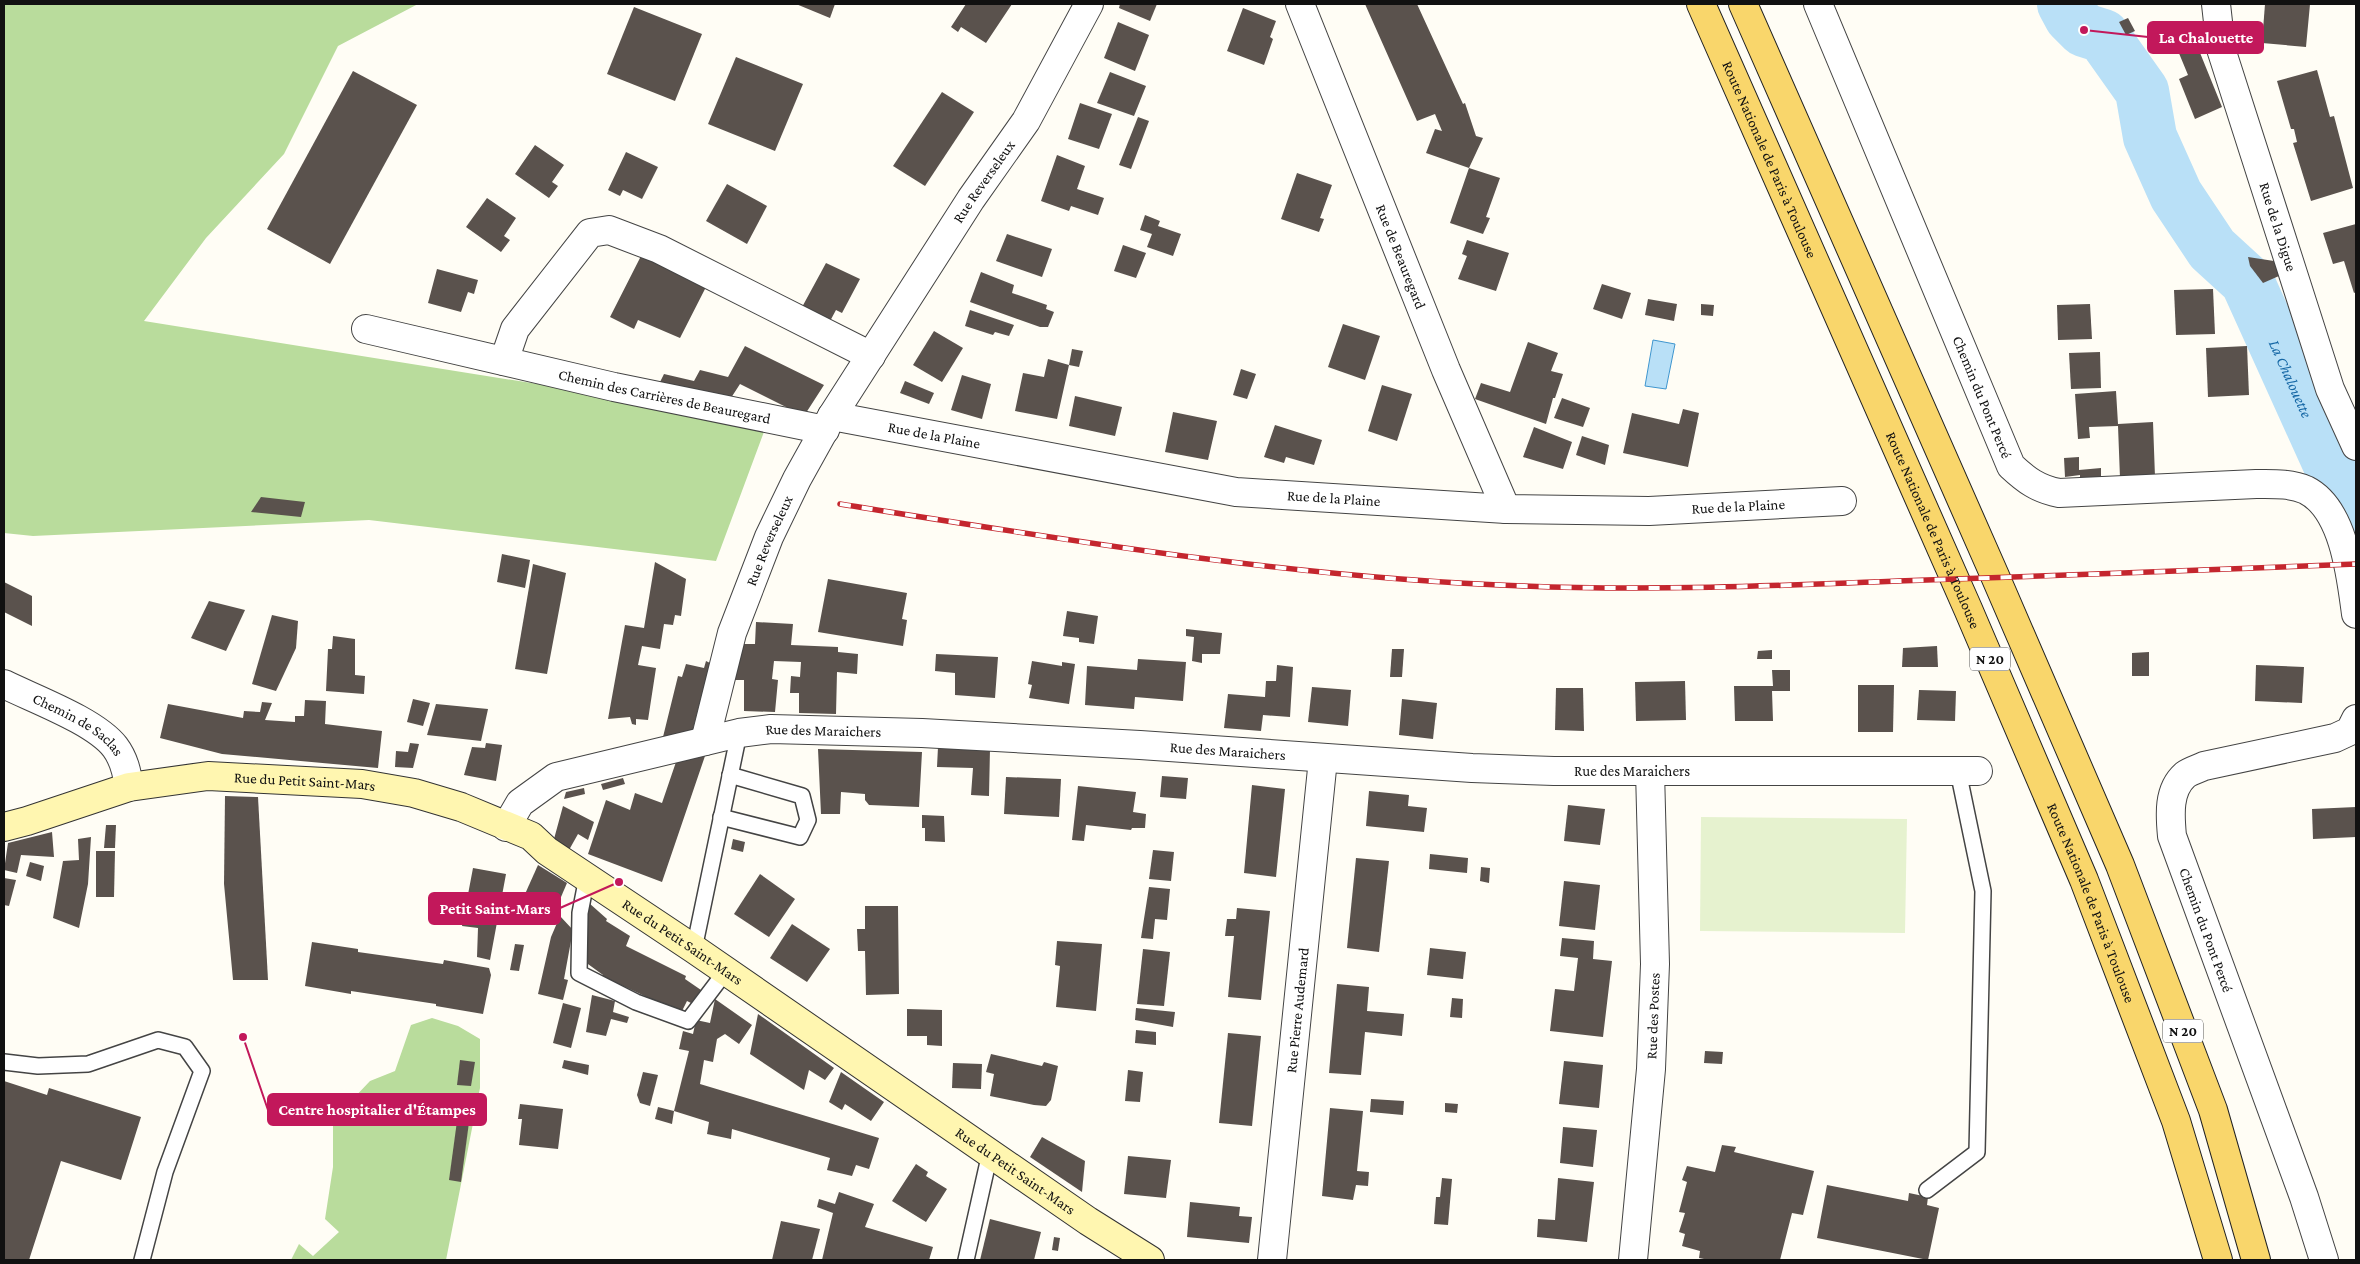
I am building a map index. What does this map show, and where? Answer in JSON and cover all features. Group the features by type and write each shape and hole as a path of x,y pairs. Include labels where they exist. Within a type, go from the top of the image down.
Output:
{"main road":[{"name":"Route Nationale de Paris à Toulouse","path":"1701,4 1968,608 2084,880 2176,1121 2218,1260"},
{"name":"N 20","path":"1742,4 1995,576 2120,865 2213,1110 2256,1260"}],"street":[{"name":"Rue Reverseleux","path":"705,742 732,633 769,537 797,478 828,423 971,199 1026,121 1089,4"},
{"name":"Rue de Beauregard","path":"1300,4 1446,370 1506,509"},
{"name":"Chemin du Pont Percé","path":"1818,4 2011,466 2026,480 2042,490 2059,493 2256,484 2282,484 2305,489 2321,501 2335,521 2351,578 2356,614"},
{"name":"Rue de la Digue","path":"2216,4 2222,49 2228,68 2330,389 2356,446"},
{"path":"504,361 515,329 590,233 608,230 659,249 871,356"},
{"name":"Chemin des Carrières de Beauregard","path":"366,329 614,387 828,423"},
{"name":"Rue de la Plaine","path":"828,423 1236,492 1506,509 1650,511 1842,501"},
{"name":"Chemin de Saclas","path":"4,684 91,726 114,746 126,768 129,787"},
{"name":"Chemin du Pont Percé","path":"2324,1260 2304,1197 2172,836 2170,813 2173,793 2185,775 2204,766 2335,738 2350,731 2356,719"},
{"name":"Rue des Maraichers","path":"506,827 520,803 556,777 739,733 771,729 922,733 1140,745 1323,759 1481,768 1650,771 1968,771"},
{"name":"Rue Pierre Audemard","path":"1272,1260 1323,759"},
{"name":"Rue des Postes","path":"1633,1260 1652,1069 1655,964 1650,771"},
{"name":"Rue du Petit Saint-Mars","path":"4,827 129,787 208,776 362,784 414,793 462,807 531,836 547,851 694,948 990,1153 1150,1260"}],"lane":[{"path":"694,948 739,733"},
{"path":"1927,1190 1977,1152 1982,891 1968,771"},
{"path":"721,817 800,837 808,820 802,796 730,775"},
{"path":"587,877 580,913 579,973 636,1002 688,1021 726,971"},
{"path":"4,1062 38,1066 88,1064 158,1040 185,1047 202,1071 165,1172 142,1260"},
{"path":"966,1260 990,1153"}],"green space":[{"path":"4,4 418,4 338,46 284,154 206,238 144,321 768,421 716,561 369,520 33,536 4,533"},
{"path":"1701,817 1907,819 1905,933 1700,931"},
{"path":"432,1018 458,1026 480,1039 480,1088 446,1260 291,1260 299,1244 313,1256 339,1232 325,1219 333,1167 333,1120 370,1081 395,1071 411,1025"}],"water":[{"path":"1653,340 1675,344 1666,389 1645,386"}],"building":[{"path":"796,4 835,4 830,18"},
{"path":"966,4 1012,4 986,43 961,27 958,32 951,27"},
{"path":"1120,4 1157,4 1150,21 1119,8"},
{"path":"1365,4 1417,4 1463,104 1465,103 1476,136 1483,138 1469,168 1426,153 1435,129 1442,131 1435,114 1417,121"},
{"path":"2265,4 2310,4 2306,47 2262,43"},
{"path":"634,7 702,34 675,101 607,74"},
{"path":"1243,8 1276,21 1270,37 1273,39 1264,65 1227,51"},
{"path":"2128,18 2135,31 2126,35 2119,22"},
{"path":"1118,22 1149,35 1135,71 1104,58"},
{"path":"2194,38 2222,107 2195,119 2179,79 2188,75 2176,46"},
{"path":"736,57 803,84 775,151 708,124"},
{"path":"2317,70 2330,117 2334,116 2353,188 2311,201 2293,143 2297,142 2294,129 2291,129 2277,81"},
{"path":"353,71 417,105 330,264 267,229"},
{"path":"1110,72 1146,86 1134,116 1097,103"},
{"path":"942,92 974,112 925,186 893,166"},
{"path":"1080,103 1112,114 1099,149 1068,139"},
{"path":"1138,117 1149,121 1131,169 1119,165"},
{"path":"535,145 564,165 552,182 558,186 549,198 515,174"},
{"path":"626,152 658,167 642,199 623,190 620,196 608,190"},
{"path":"1057,155 1085,166 1077,189 1104,198 1098,215 1071,206 1069,211 1041,201"},
{"path":"1469,168 1500,178 1486,217 1490,218 1483,234 1450,223"},
{"path":"1297,173 1332,185 1320,218 1324,219 1319,232 1281,219"},
{"path":"727,184 767,206 747,244 706,221"},
{"path":"487,198 516,218 504,236 510,240 501,252 466,227"},
{"path":"1145,215 1160,221 1158,226 1181,234 1173,256 1147,247 1152,234 1140,230"},
{"path":"2356,224 2356,292 2354,293 2344,261 2333,264 2323,233"},
{"path":"1007,234 1052,249 1042,277 996,261"},
{"path":"1467,240 1509,253 1496,291 1458,279 1467,256 1462,254"},
{"path":"1123,245 1146,253 1136,278 1114,271"},
{"path":"641,256 706,287 680,338 638,320 634,329 610,317"},
{"path":"2248,257 2274,261 2279,276 2263,283 2250,266"},
{"path":"826,263 860,279 842,313 836,310 829,323 801,309"},
{"path":"437,269 478,280 474,294 468,292 461,312 428,303"},
{"path":"981,272 1014,285 1012,293 1047,305 1046,309 1054,312 1048,327 1040,327 970,302"},
{"path":"1602,284 1631,293 1622,319 1593,309"},
{"path":"2213,289 2215,334 2176,335 2174,290"},
{"path":"1648,299 1677,304 1674,321 1645,315"},
{"path":"1701,304 1714,305 1713,316 1701,315"},
{"path":"2090,304 2092,339 2058,340 2057,305"},
{"path":"970,310 1014,325 1009,336 995,332 993,335 965,326"},
{"path":"1343,324 1380,336 1365,380 1328,367"},
{"path":"934,331 963,348 942,382 913,365"},
{"path":"1528,342 1558,353 1551,371 1563,374 1555,398 1553,398 1546,424 1475,399 1481,383 1510,392"},
{"path":"745,346 824,385 804,416 740,384 729,401 659,384 664,374 694,381 700,370 728,377"},
{"path":"2247,346 2249,395 2208,397 2206,348"},
{"path":"1072,349 1083,351 1079,367 1069,365"},
{"path":"2100,352 2101,388 2071,389 2069,353"},
{"path":"1048,359 1069,365 1057,419 1015,411 1023,373 1044,377"},
{"path":"1241,369 1256,374 1247,399 1233,395"},
{"path":"962,375 991,384 982,419 951,410"},
{"path":"905,381 934,393 929,404 900,393"},
{"path":"1382,385 1412,394 1397,441 1368,431"},
{"path":"2116,391 2118,424 2153,422 2155,477 2120,478 2118,426 2089,427 2090,438 2078,439 2075,394"},
{"path":"1075,396 1122,407 1115,436 1069,426"},
{"path":"1562,398 1590,408 1583,427 1554,418"},
{"path":"1683,409 1699,413 1688,467 1623,453 1632,413 1679,424"},
{"path":"1173,412 1217,421 1208,460 1165,452"},
{"path":"1275,425 1322,440 1314,465 1286,457 1284,463 1264,457"},
{"path":"1534,427 1572,442 1563,469 1523,457"},
{"path":"1582,436 1609,445 1605,465 1576,455"},
{"path":"2079,457 2079,470 2101,468 2101,479 2080,481 2080,475 2065,477 2064,458"},
{"path":"261,497 305,502 301,517 251,512"},
{"path":"502,554 530,560 525,588 497,582"},
{"path":"655,562 686,579 681,616 675,615 673,625 664,624 660,649 642,646 638,665 656,668 648,720 636,719 636,725 632,724 630,717 608,719 625,625 644,628"},
{"path":"533,564 566,573 547,674 515,669"},
{"path":"828,579 907,593 902,619 907,620 903,646 818,632"},
{"path":"4,582 32,596 32,626 4,612"},
{"path":"209,601 245,610 226,651 191,638"},
{"path":"1067,611 1098,616 1094,644 1079,642 1079,638 1063,636"},
{"path":"272,615 298,621 296,648 276,691 252,684"},
{"path":"756,622 793,624 791,645 838,647 838,652 858,654 857,674 837,672 836,714 799,713 799,693 790,693 791,676 800,677 801,662 774,661 772,679 778,680 775,712 744,711 744,680 730,680 739,644 755,644"},
{"path":"1186,629 1222,633 1220,654 1202,654 1202,663 1192,661 1194,637 1186,636"},
{"path":"333,636 355,639 355,675 365,676 364,694 326,691 328,649 332,649"},
{"path":"1937,646 1938,667 1902,667 1903,648"},
{"path":"1392,649 1404,649 1402,677 1390,677"},
{"path":"1772,650 1772,659 1757,659 1758,651"},
{"path":"2149,652 2149,676 2132,676 2132,653"},
{"path":"936,654 998,657 995,698 955,695 955,673 935,671"},
{"path":"1138,659 1186,662 1183,701 1135,697 1134,709 1085,705 1087,666 1137,670"},
{"path":"706,661 710,663 693,729 688,734 662,741 678,676 682,677 686,664 704,668"},
{"path":"1032,661 1062,666 1062,662 1075,664 1069,704 1029,698 1032,685 1028,684"},
{"path":"1277,665 1293,667 1290,717 1263,715 1261,731 1224,728 1228,694 1265,697 1266,681 1276,681"},
{"path":"2256,665 2304,667 2302,703 2255,701"},
{"path":"1772,670 1790,670 1790,691 1772,691 1773,721 1735,721 1734,686 1773,686"},
{"path":"1685,681 1686,720 1636,721 1635,682"},
{"path":"1858,685 1894,685 1893,732 1858,732"},
{"path":"1312,687 1351,690 1348,726 1308,722"},
{"path":"1556,688 1583,688 1584,731 1555,730"},
{"path":"1919,690 1956,691 1955,721 1917,720"},
{"path":"413,699 430,703 423,726 407,722"},
{"path":"1402,699 1437,703 1433,739 1399,735"},
{"path":"305,700 326,701 325,724 382,731 378,768 222,754 160,738 168,704 243,718 244,711 260,712 262,702 272,703 265,720 295,722 295,716 304,716"},
{"path":"436,704 488,709 481,741 427,735"},
{"path":"410,743 419,744 413,768 395,767 396,751 408,752"},
{"path":"486,743 502,745 496,781 464,775 472,747 485,748"},
{"path":"938,747 990,749 989,796 971,795 973,768 937,767"},
{"path":"818,749 922,752 919,807 869,805 865,800 865,794 841,792 840,814 821,814"},
{"path":"705,756 662,882 588,854 606,800 630,810 635,793 662,803 676,762"},
{"path":"1162,776 1188,778 1186,799 1160,797"},
{"path":"1006,777 1061,779 1059,817 1004,814"},
{"path":"623,778 625,784 603,790 601,784"},
{"path":"1252,785 1285,789 1276,877 1244,873"},
{"path":"1078,786 1136,792 1133,812 1146,814 1145,828 1132,828 1131,830 1086,825 1084,841 1072,840"},
{"path":"584,788 585,794 564,799 566,792"},
{"path":"1369,791 1409,795 1408,806 1427,808 1424,832 1366,826"},
{"path":"225,796 258,797 268,980 233,980 224,884"},
{"path":"1568,805 1605,809 1600,845 1564,841"},
{"path":"563,806 594,822 588,840 578,834 569,850 554,839"},
{"path":"2356,807 2356,837 2313,839 2312,809"},
{"path":"922,815 944,816 945,842 925,841"},
{"path":"106,825 116,825 115,848 104,848"},
{"path":"52,832 54,857 21,855 17,873 4,870 8,843"},
{"path":"91,837 88,884 79,928 53,918 63,861 79,860 78,839"},
{"path":"733,839 745,842 743,852 731,849"},
{"path":"1153,850 1174,852 1171,881 1149,879"},
{"path":"96,851 115,851 114,897 96,897"},
{"path":"1430,854 1468,858 1467,873 1429,869"},
{"path":"1356,858 1389,861 1379,952 1347,948"},
{"path":"30,862 44,866 41,881 26,876"},
{"path":"538,865 567,883 555,911 525,894"},
{"path":"1481,867 1490,868 1489,883 1480,881"},
{"path":"473,868 506,874 490,960 477,957 478,928 462,926"},
{"path":"760,874 795,899 769,937 734,914"},
{"path":"4,878 16,880 9,906 4,905"},
{"path":"1564,881 1600,885 1595,930 1559,926"},
{"path":"1149,887 1170,889 1167,920 1155,919 1153,939 1141,938"},
{"path":"589,903 607,919 606,921 630,936 626,946 686,976 685,979 701,990 691,1003 687,1001 681,1013 619,984 613,996 598,989 603,975 577,956"},
{"path":"865,906 898,906 899,994 866,995 865,951 858,951 857,929 865,929"},
{"path":"1237,908 1270,911 1261,1000 1228,997 1234,936 1225,936 1227,919 1236,919"},
{"path":"560,916 573,930 564,979 568,980 563,1000 538,994 551,937"},
{"path":"792,924 830,949 807,982 770,958"},
{"path":"1562,938 1594,941 1593,959 1612,961 1603,1037 1550,1031 1555,989 1574,991 1578,958 1560,956"},
{"path":"1057,941 1102,944 1096,1011 1056,1007 1060,966 1055,965"},
{"path":"312,942 358,949 358,952 443,964 444,960 489,968 491,975 483,1014 436,1006 436,1004 351,991 351,994 305,986"},
{"path":"515,944 524,945 519,971 510,970"},
{"path":"1430,948 1466,952 1463,979 1427,975"},
{"path":"1143,949 1170,952 1164,1006 1137,1004"},
{"path":"1337,984 1369,987 1367,1011 1404,1014 1402,1036 1365,1032 1361,1075 1329,1073"},
{"path":"592,995 615,1001 613,1012 629,1017 627,1023 611,1019 606,1036 586,1032"},
{"path":"1452,998 1463,999 1462,1018 1450,1017"},
{"path":"715,999 752,1025 739,1044 725,1034 717,1039 713,1062 704,1060 700,1084 879,1138 869,1169 856,1165 852,1176 827,1170 830,1158 732,1129 731,1139 707,1134 709,1122 674,1111 689,1051 679,1049 683,1031 693,1034 696,1020 710,1023"},
{"path":"563,1003 581,1008 571,1048 553,1043"},
{"path":"1136,1008 1175,1012 1173,1027 1135,1020"},
{"path":"907,1009 942,1010 942,1046 927,1045 927,1036 907,1036"},
{"path":"758,1014 834,1068 825,1080 809,1070 804,1090 750,1054"},
{"path":"1136,1030 1156,1032 1156,1045 1135,1043"},
{"path":"1228,1033 1261,1036 1252,1126 1219,1123"},
{"path":"1705,1051 1723,1052 1722,1064 1704,1063"},
{"path":"991,1054 1042,1066 1044,1062 1058,1066 1051,1100 1046,1106 990,1096 994,1074 986,1072"},
{"path":"460,1060 475,1062 471,1086 457,1085"},
{"path":"564,1060 589,1065 588,1075 562,1068"},
{"path":"1564,1061 1603,1065 1599,1108 1559,1104"},
{"path":"953,1063 982,1064 981,1089 952,1088"},
{"path":"1128,1070 1143,1072 1140,1102 1125,1101"},
{"path":"643,1072 658,1075 650,1106 640,1103 637,1095"},
{"path":"841,1072 884,1102 871,1121 845,1104 842,1110 829,1102"},
{"path":"4,1081 47,1095 49,1088 141,1117 121,1180 61,1161 29,1260 4,1260"},
{"path":"460,1099 472,1100 461,1182 449,1180"},
{"path":"1371,1099 1404,1101 1403,1115 1370,1112"},
{"path":"1445,1103 1458,1104 1457,1113 1445,1112"},
{"path":"520,1104 563,1109 558,1149 519,1145 522,1119 518,1119"},
{"path":"658,1107 674,1111 672,1124 655,1119"},
{"path":"1330,1108 1363,1111 1357,1171 1369,1172 1368,1186 1356,1185 1353,1200 1322,1196"},
{"path":"1563,1127 1597,1130 1593,1167 1560,1163"},
{"path":"1042,1137 1085,1161 1082,1192 1030,1157"},
{"path":"1722,1145 1736,1147 1734,1152 1814,1171 1803,1215 1792,1213 1780,1260 1709,1260 1699,1258 1700,1251 1682,1246 1685,1234 1679,1232 1685,1213 1679,1212 1687,1182 1682,1180 1687,1166 1715,1172"},
{"path":"1128,1156 1171,1160 1166,1198 1124,1194"},
{"path":"916,1164 928,1172 926,1176 947,1189 926,1222 892,1201"},
{"path":"1442,1178 1452,1179 1448,1225 1434,1224 1436,1197 1440,1197"},
{"path":"1558,1178 1594,1182 1587,1242 1537,1237 1538,1219 1555,1220"},
{"path":"1827,1185 1908,1201 1909,1193 1928,1197 1927,1205 1939,1208 1928,1260 1817,1238"},
{"path":"839,1192 874,1204 865,1227 933,1247 929,1260 822,1260 833,1213 817,1207 819,1199 835,1204"},
{"path":"1190,1202 1240,1207 1239,1216 1252,1217 1249,1243 1187,1237"},
{"path":"990,1219 1041,1232 1034,1260 980,1260"},
{"path":"781,1221 820,1229 812,1260 772,1260"},
{"path":"1054,1237 1060,1238 1058,1251 1052,1250"}],"waterway":[{"name":"La Chalouette","path":"2064,4 2071,17 2084,30 2103,36 2142,91 2150,137 2176,195 2212,249 2247,281 2356,522"}],"railway":[{"path":"840,504 1180,556 1351,575 1523,586 1617,588 1757,586 2356,564"}],"place":[{"name":"La Chalouette","path":"2084,30"},
{"name":"Petit Saint-Mars","path":"619,882"},
{"name":"Centre hospitalier d'Étampes","path":"243,1037"}]}
